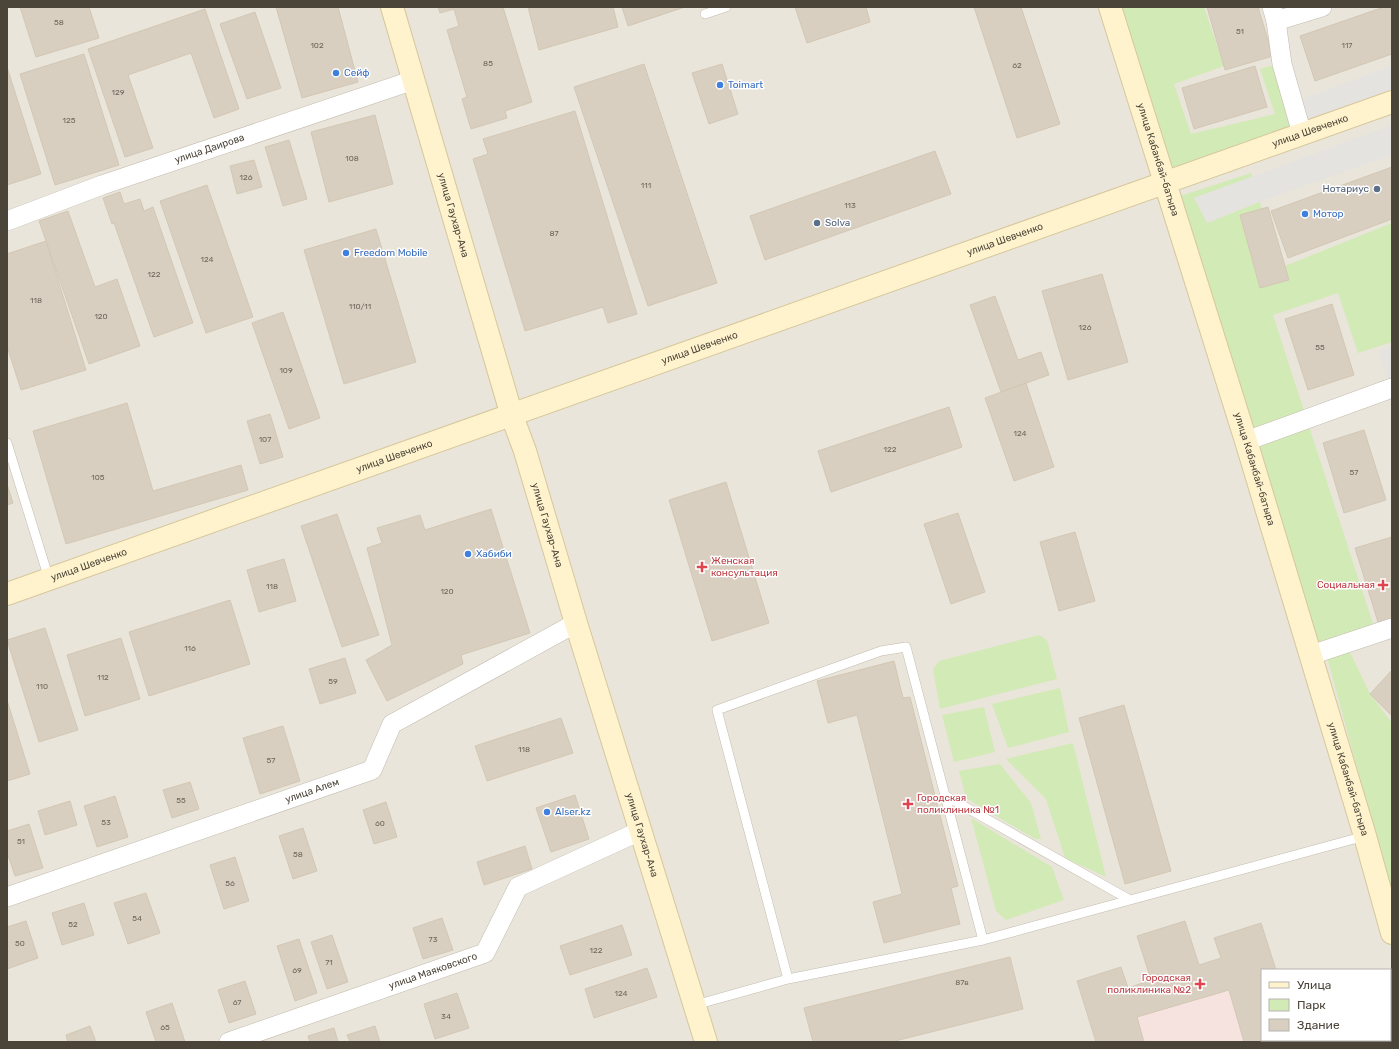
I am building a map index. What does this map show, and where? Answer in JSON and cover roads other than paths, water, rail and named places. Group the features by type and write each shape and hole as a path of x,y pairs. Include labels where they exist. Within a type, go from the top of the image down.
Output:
{"street":[{"name":"улица Гаухар-Ана","path":"392,7 512,416 525,451 576,623 706,1042"},
{"name":"улица Кабанбай-батыра","path":"1110,7 1246,441 1365,836 1392,933"},
{"path":"1302,134 1282,64 1274,14 1322,7"},
{"name":"улица Даирова","path":"7,221 102,185 414,80"},
{"name":"улица Шевченко","path":"7,594 512,416 1392,102"},
{"path":"1246,441 1392,388"},
{"name":"улица Алем","path":"7,897 372,770 392,724 576,623"},
{"path":"1311,655 1392,628"},
{"name":"улица Маяковского","path":"229,1042 485,953 518,886 640,831"}],"lane":[{"path":"705,14 726,7"},
{"path":"7,443 49,580"},
{"path":"788,979 717,710 881,652 906,647 983,940"},
{"path":"944,795 1130,900"},
{"path":"695,1005 788,979 983,940 1365,836"}],"place":[{"name":"Сейф","path":"336,73"},
{"name":"Toimart","path":"720,85"},
{"name":"Нотариус","path":"1377,189"},
{"name":"Мотор","path":"1305,214"},
{"name":"Solva","path":"817,223"},
{"name":"Freedom Mobile","path":"346,253"},
{"name":"Хабиби","path":"468,554"},
{"name":"Женская консультация","path":"702,567"},
{"name":"Социальная","path":"1383,585"},
{"name":"Городская поликлиника №1","path":"908,804"},
{"name":"Alser.kz","path":"547,812"},
{"name":"Городская поликлиника №2","path":"1200,984"}]}
